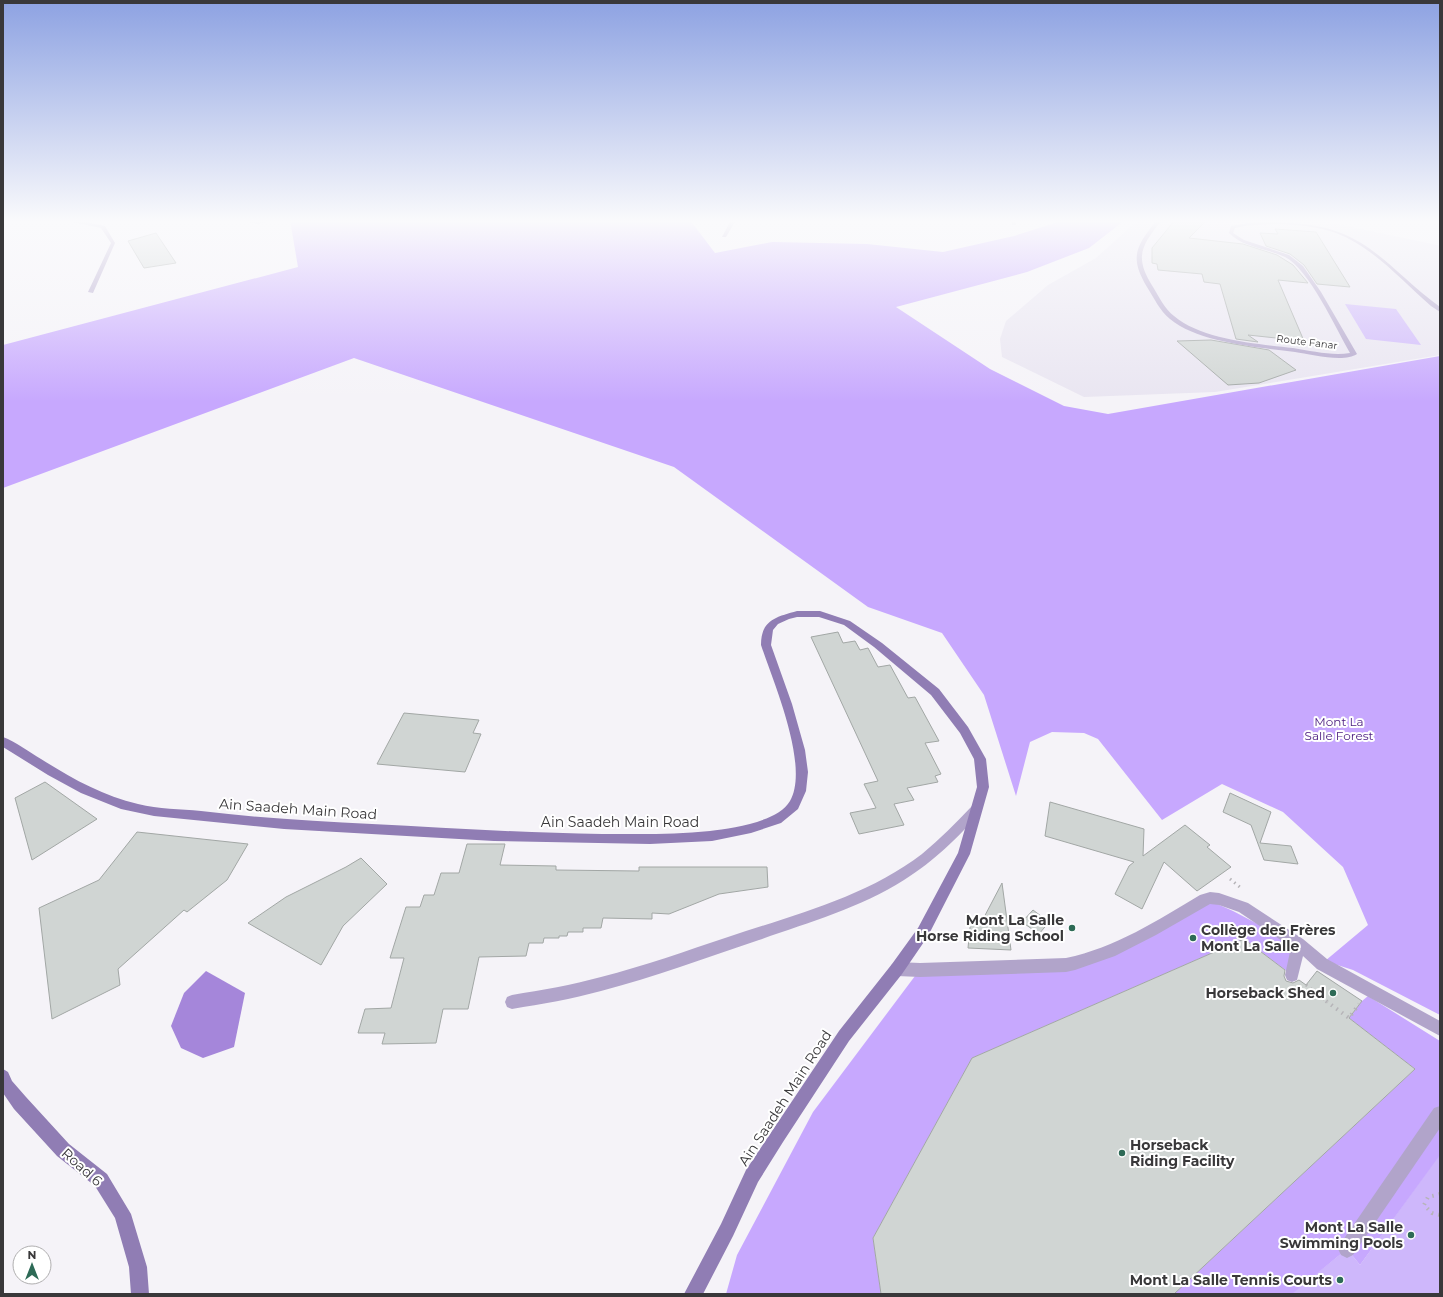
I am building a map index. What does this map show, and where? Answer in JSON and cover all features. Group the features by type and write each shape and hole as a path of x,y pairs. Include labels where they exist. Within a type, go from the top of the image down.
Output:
{"street":[{"path":"91,292 96,281"},
{"name":"Route Fanar","path":"1146,281 1170,316 1181,324 1209,335 1232,342 1275,348 1335,355 1354,354 1310,281"},
{"name":"Route Fanar","path":"1407,281 1440,310"},
{"name":"Ain Saadeh Main Road","path":"3,741 53,773 100,798 131,807 157,812 276,823 408,831 584,839 702,837 751,828 774,820 784,815 793,807 800,797 802,775 800,748 768,651 766,636 768,629 775,622 786,617 808,613 820,614 847,622 878,645 935,692 964,730 980,759 983,787 978,806 964,854 923,932 897,969 844,1036 777,1136 752,1176 727,1230 693,1294"},
{"path":"512,1002 611,982 794,923 841,905 875,889 915,866 945,844 964,824 978,806"},
{"path":"897,969 920,970 1066,965 1075,963 1110,951 1151,931 1201,901 1210,898 1219,899 1243,907 1298,944 1322,964 1440,1029"},
{"path":"1292,975 1298,944"},
{"name":"Road 6","path":"3,1077 7,1086 20,1103 58,1145 100,1180 122,1214 138,1267 140,1294"},
{"path":"1347,1249 1440,1114"}],"path":[{"path":"1306,985 1349,1018 1362,1000"},
{"path":"1440,1194 1428,1197 1424,1205 1432,1213 1440,1215"}],"shaded area":[{"path":"1056,281 1440,281 1440,355 1215,392 1084,397 1002,357 1000,339 1006,321 1048,285"},
{"path":"1345,304 1396,309 1421,345 1366,339"},
{"path":"206,971 245,993 234,1047 203,1058 181,1048 171,1026 184,993"},
{"name":"Mont La Salle Swimming Pools","path":"1440,1154 1440,1294 1291,1294 1347,1249 1360,1265"}],"green space":[{"name":"Mont La Salle Forest","path":"247,281 995,281 896,307 990,369 1064,406 1108,414 1440,356 1440,1015 1353,970 1325,961 1368,925 1343,867 1283,812 1222,784 1162,820 1098,739 1084,733 1052,732 1030,742 1016,796 984,695 942,633 868,607 674,467 354,358 3,488 3,345"},
{"path":"1206,899 1233,911 1296,944 1292,975 1244,939 972,1058 873,1238 881,1294 726,1294 737,1255 813,1112 915,976 1073,967"},
{"path":"1368,996 1440,1041 1440,1155 1360,1265 1347,1249 1292,1294 1174,1294 1415,1069 1349,1018 1362,1001"}],"building":[{"path":"1204,281 1278,281 1304,341 1248,335 1258,342 1236,339 1220,284 1204,282"},
{"path":"1283,281 1306,281 1308,283"},
{"path":"1315,281 1346,281 1350,287 1317,284"},
{"path":"1211,340 1269,350 1296,370 1259,383 1228,385 1177,341"},
{"path":"838,632 843,643 855,641 860,650 868,648 878,667 890,665 908,698 915,697 939,741 925,743 941,774 935,776 938,782 907,788 914,800 894,804 904,825 859,834 850,813 876,808 864,784 878,781 811,637"},
{"path":"404,713 479,720 473,733 481,734 465,772 377,764"},
{"path":"45,782 97,819 32,860 15,798"},
{"path":"1230,793 1271,812 1260,843 1291,846 1298,864 1264,860 1251,825 1223,812"},
{"path":"1050,802 1144,829 1143,856 1185,825 1210,845 1207,847 1231,867 1197,891 1164,862 1142,909 1115,894 1129,866 1134,862 1045,836"},
{"path":"137,832 248,844 227,880 187,912 184,910 118,969 120,985 52,1019 39,908 99,880"},
{"path":"467,844 505,844 500,865 556,866 556,870 639,871 639,867 767,867 768,887 719,894 669,914 652,913 652,919 603,918 601,928 583,928 583,932 568,932 567,936 559,936 559,938 544,938 543,943 529,943 526,956 479,957 468,1009 443,1009 436,1043 382,1044 385,1033 358,1033 365,1009 391,1008 404,958 390,958 406,907 420,907 424,895 434,895 441,873 459,873"},
{"path":"361,858 387,884 343,926 321,965 248,923 286,897"},
{"path":"1002,883 1011,950 968,948 971,918 981,923"},
{"path":"1033,910 1049,922 1039,934 1022,922"},
{"name":"Horseback Riding Facility","path":"1244,939 1285,970 1284,976 1286,981 1293,983 1299,980 1306,985 1317,971 1362,1001 1349,1018 1415,1069 1174,1294 881,1294 873,1238 972,1058"}],"place":[{"name":"Mont La Salle Horse Riding School","path":"1072,928"},
{"name":"Collège des Frères Mont La Salle","path":"1193,938"},
{"name":"Horseback Shed","path":"1333,993"},
{"name":"Horseback Riding Facility","path":"1122,1153"},
{"name":"Mont La Salle Swimming Pools","path":"1411,1235"},
{"name":"Mont La Salle Tennis Courts","path":"1340,1280"}]}
